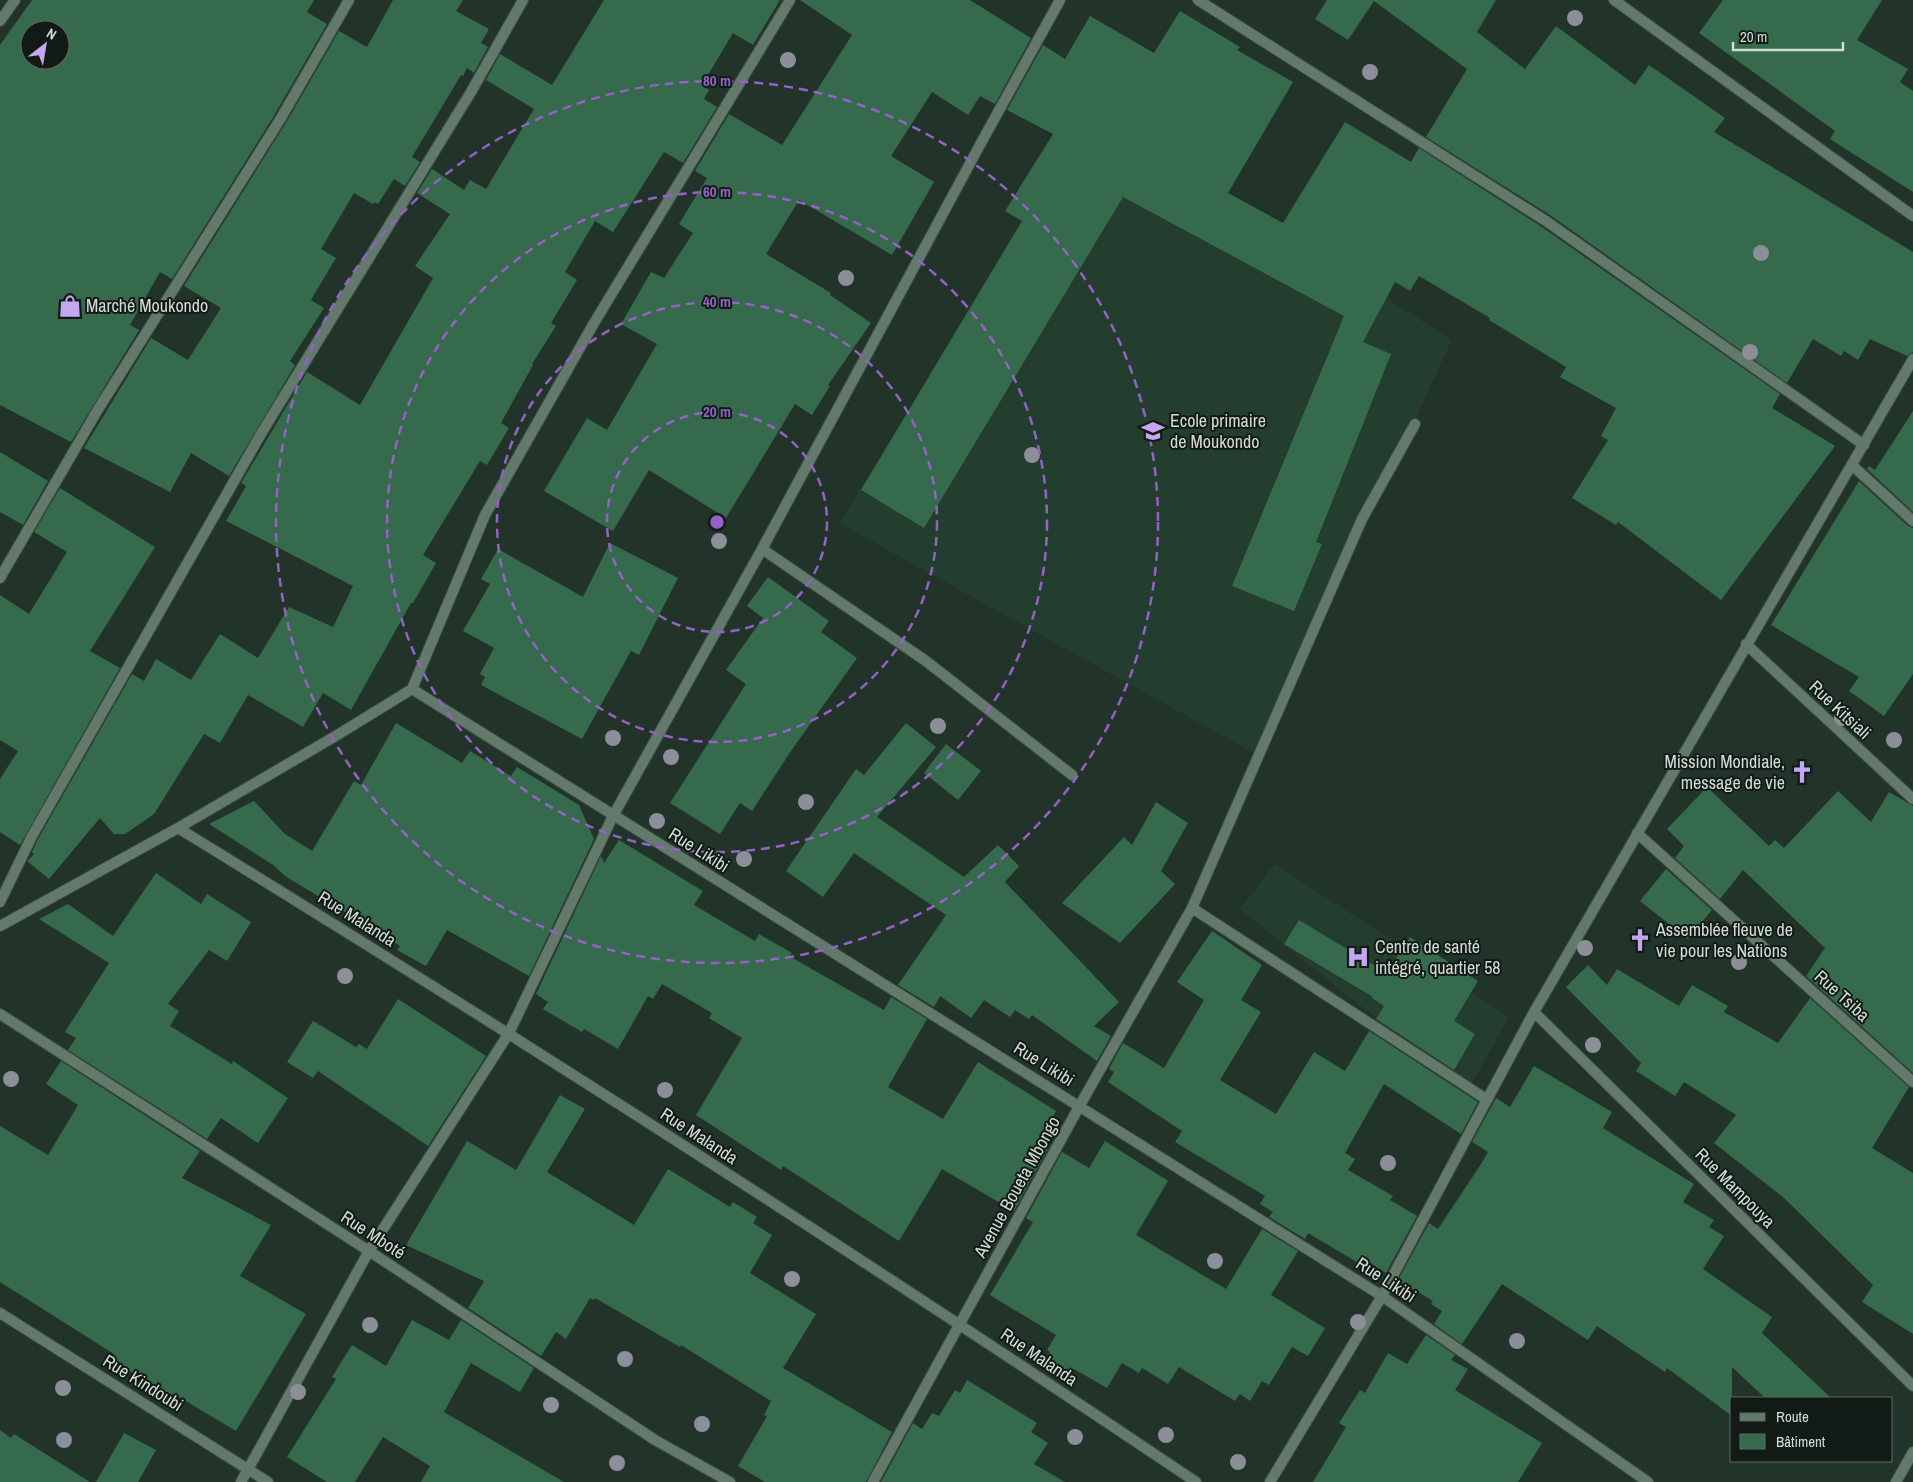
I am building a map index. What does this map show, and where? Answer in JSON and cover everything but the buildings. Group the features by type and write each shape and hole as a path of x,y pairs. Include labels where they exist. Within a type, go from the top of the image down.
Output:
{"street":[{"path":"0,21 15,0"},
{"path":"0,578 97,411 281,118 349,0"},
{"path":"0,902 32,836 262,432 471,92 523,0"},
{"path":"0,926 178,828 412,689 485,515 594,323 790,0"},
{"path":"241,1482 369,1251 509,1033 613,816 762,549 1060,0"},
{"path":"1198,0 1546,221 1864,446"},
{"path":"1614,0 1913,216"},
{"path":"1270,1482 1382,1296 1534,1012 1746,644 1853,466 1913,359"},
{"name":"Avenue Boueta Mbongo","path":"873,1482 1080,1105 1192,908 1362,519 1415,424"},
{"path":"1853,466 1913,521"},
{"path":"762,549 926,661 1072,775"},
{"name":"Rue Kitsiali","path":"1746,644 1913,799"},
{"name":"Rue Likibi","path":"412,689 613,816 1080,1105 1382,1296 1648,1482"},
{"name":"Rue Malanda","path":"178,828 509,1033 961,1324 1196,1482"},
{"name":"Rue Tsiba","path":"1637,833 1913,1082"},
{"path":"1192,908 1486,1099"},
{"name":"Rue Mampouya","path":"1534,1012 1913,1386"},
{"name":"Rue Mboté","path":"0,1014 369,1251 655,1440 730,1482"},
{"name":"Rue Kindoubi","path":"0,1312 268,1482"},
{"path":"1896,1482 1913,1452"}],"shaded area":[{"name":"Ecole primaire de Moukondo","path":"1096,113 1452,340 1259,756 839,523"},
{"name":"Centre de santé intégré, quartier 58","path":"1275,864 1509,1017 1471,1085 1359,1005 1240,909"}],"place":[{"name":"Marché Moukondo","path":"70,306"},
{"name":"Ecole primaire de Moukondo","path":"1153,431"},
{"name":"Mission Mondiale, message de vie","path":"1802,772"},
{"name":"Assemblée fleuve de vie pour les Nations","path":"1640,940"},
{"name":"Centre de santé intégré, quartier 58","path":"1358,957"}]}
